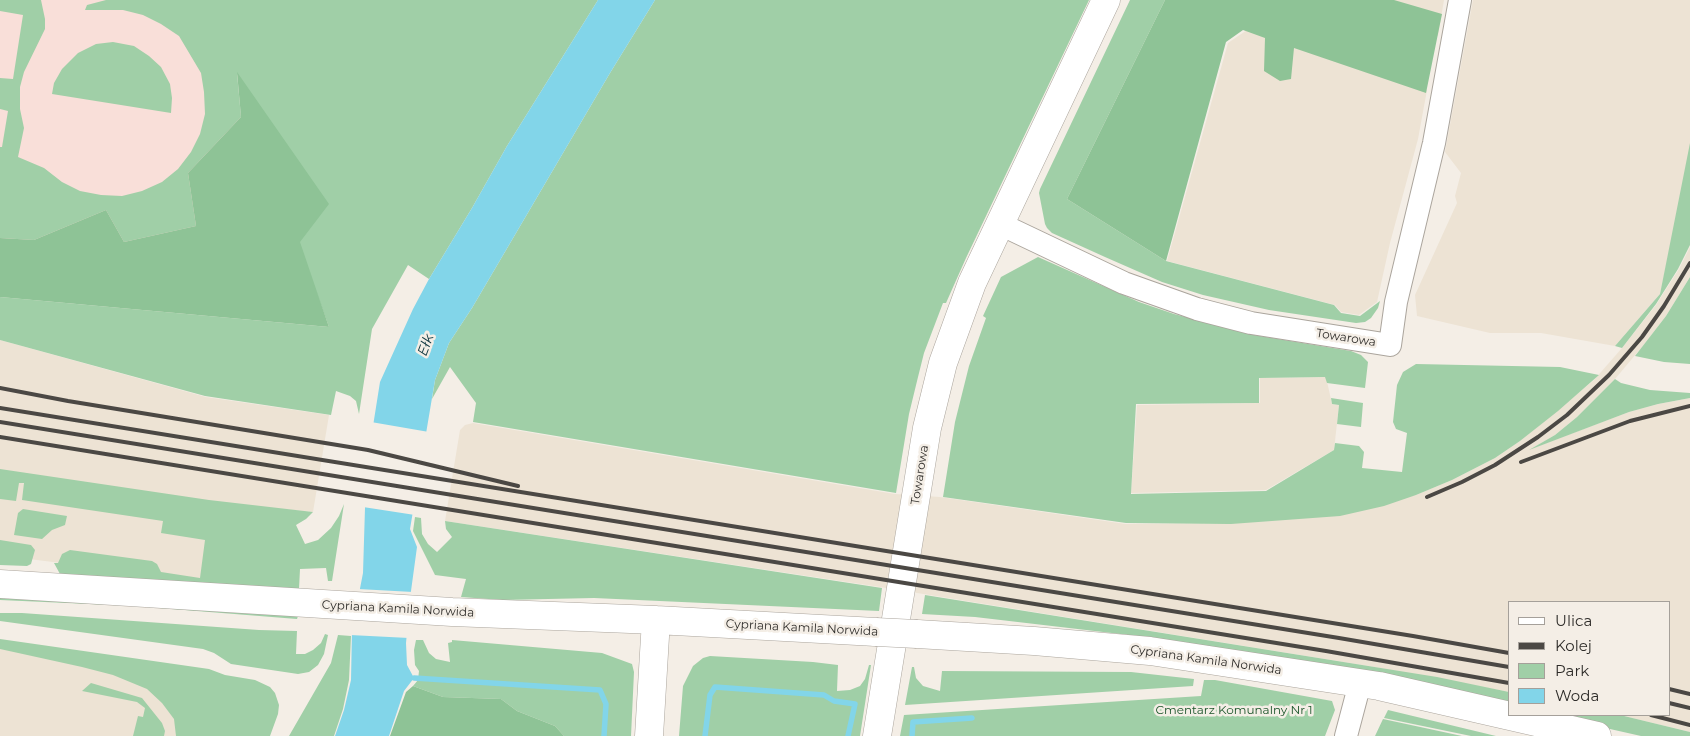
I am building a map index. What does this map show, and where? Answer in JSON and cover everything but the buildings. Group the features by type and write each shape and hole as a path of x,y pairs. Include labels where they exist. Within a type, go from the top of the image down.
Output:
{"street":[{"name":"Towarowa","path":"877,736 927,428 936,388 960,312 1106,0"},
{"name":"Towarowa","path":"1000,224 1117,280 1190,307 1258,324 1390,345 1396,302 1434,143 1460,0"},
{"name":"Cypriana Kamila Norwida","path":"0,584 299,604 917,634 1150,651 1360,683 1597,736"},
{"path":"649,736 656,620"},
{"path":"1346,736 1360,683"}],"shaded area":[{"path":"0,0 154,0 313,207 0,293"},
{"path":"1349,0 1444,0 1438,36 1348,5"},
{"path":"1473,0 1690,0 1690,154 1660,294 1615,346 1541,333 1490,333 1417,316 1415,295 1457,203 1455,196 1461,173 1445,152"},
{"path":"1250,28 1427,90 1418,139 1390,243 1377,302 1359,315 1341,312 1335,305 1167,261 1228,43"},
{"path":"1690,247 1690,277 1666,316 1642,347 1615,379 1577,417 1555,435 1533,448 1629,412 1690,398 1690,732 1624,716 1670,716 1670,601 1508,601 1508,692 1374,667 880,587 445,521 460,430 465,425 473,423 895,494 940,497 1126,524 1232,523 1416,495 1452,480 1495,458 1520,441 1594,380 1656,305 1679,269"},
{"path":"0,340 206,397 329,415 313,512 210,502 0,470"},
{"path":"1326,377 1332,404 1339,405 1334,450 1266,490 1131,493 1137,405 1260,403 1260,378"},
{"path":"0,480 213,510 203,581 29,559 0,558"},
{"path":"0,647 245,690 234,736 0,736"}],"green space":[{"path":"0,0 41,0 45,19 45,29 24,72 20,87 20,109 24,128 18,157 44,168 62,182 80,191 122,196 142,191 162,182 178,169 191,152 200,134 205,114 201,73 179,36 161,24 143,15 123,10 85,10 87,5 106,0 598,0 507,146 429,279 408,265 372,329 359,414 356,401 350,396 336,391 331,415 205,396 0,340 0,297 329,327 237,73 241,117 188,173 196,226 124,242 106,210 34,240 0,238 0,147 2,147 8,111 0,109 0,78 13,79 23,15 0,11"},
{"path":"655,0 1089,0 946,303 943,303 924,353 918,377 909,414 896,493 473,422 476,403 450,367 432,399 435,380 449,343 472,308"},
{"path":"1130,0 1165,0 1067,199 1166,261 1334,305 1341,313 1360,316 1380,301 1378,308 1371,318 1365,322 1356,323 1269,310 1203,295 1162,282 1052,233 1047,228 1039,193 1040,189"},
{"path":"1165,0 1394,0 1442,14 1426,93 1294,48 1291,79 1280,81 1264,71 1265,38 1243,30 1226,42 1166,261 1067,199"},
{"path":"113,42 134,46 161,67 170,84 172,98 171,113 52,94 54,83 62,69 78,53 96,44"},
{"path":"237,72 329,204 300,242 329,327 0,297 0,238 34,240 106,210 124,242 196,226 188,173 241,117"},
{"path":"1690,143 1690,245 1678,269 1656,304 1622,348 1615,346 1660,294"},
{"path":"1038,257 1139,302 1174,314 1254,335 1351,351 1361,355 1368,362 1365,388 1327,383 1325,377 1259,378 1259,403 1136,404 1131,494 1266,491 1334,450 1335,443 1359,446 1364,452 1362,468 1402,472 1407,433 1396,429 1393,422 1397,385 1403,372 1416,364 1560,367 1599,375 1558,411 1495,458 1452,480 1416,495 1384,506 1340,516 1231,524 1126,523 943,497 955,422 969,366 986,318 983,316 1001,277"},
{"path":"1690,277 1690,364 1664,362 1635,356 1666,316"},
{"path":"1615,379 1621,383 1650,390 1690,393 1690,398 1629,412 1529,450 1555,435 1577,417"},
{"path":"1331,398 1363,403 1361,427 1337,424 1339,405 1332,404"},
{"path":"0,469 209,500 313,512 296,525 305,544 318,540 331,528 344,504 332,581 328,581 326,568 300,569 299,589 68,578 60,574 54,563 58,563 62,554 70,550 152,561 157,564 161,572 200,578 205,540 161,533 163,521 22,500 24,483 19,483 16,501 0,499"},
{"path":"23,509 67,516 65,525 52,530 42,539 14,535 18,513"},
{"path":"415,517 421,518 422,534 428,544 437,552 452,537 446,529 445,521 882,588 879,611 594,598 502,600 461,597 466,579 435,575 413,531"},
{"path":"0,540 31,545 35,550 31,564 27,566 0,565"},
{"path":"0,595 298,616 297,619 134,606 0,600"},
{"path":"925,595 1437,677 1508,692 1508,706 1146,637 975,617 922,614"},
{"path":"0,613 297,631 296,654 305,654 313,650 321,643 325,634 328,635 324,654 318,665 309,672 298,674 231,664 214,653 203,649 0,621"},
{"path":"338,635 351,636 349,680 343,709 334,736 289,736 331,663"},
{"path":"0,639 209,669 225,675 255,680 270,687 275,693 279,705 278,714 270,736 176,736 174,719 162,703 147,689 113,675 0,649"},
{"path":"416,640 423,640 429,653 436,659 450,662 448,643 452,642 452,640 602,653 632,664 634,672 631,736 564,736 555,726 517,711 501,699 443,697 413,686 418,680 419,671 415,665 414,650"},
{"path":"710,656 838,665 837,691 850,690 860,686 865,679 869,665 871,665 860,736 679,736 683,686 693,666 703,658"},
{"path":"912,667 914,667 916,678 923,686 940,691 942,671 1131,672 1194,679 1193,686 905,705"},
{"name":"Cmentarz Komunalny Nr 1","path":"1204,680 1215,680 1332,701 1335,710 1325,736 900,736 904,715 1201,696"},
{"path":"91,683 142,698 162,723 165,731 164,736 133,736 138,716 143,717 145,708 137,702 82,691"},
{"path":"413,686 443,697 501,699 517,711 555,726 564,736 390,736 406,692"},
{"path":"1388,710 1496,736 1471,736 1384,718"},
{"path":"1552,716 1624,716 1690,732 1690,736 1641,736"},
{"path":"1383,719 1462,736 1375,736"}],"water":[{"name":"Ełk","path":"598,0 655,0 472,308 449,343 435,380 410,529 417,547 406,643 407,665 414,678 404,691 389,736 335,736 344,710 351,680 352,630 363,573 365,508 370,445 380,382 413,309 429,279 507,146"}],"pier":[{"path":"371,422 429,432 415,515 363,507"},
{"path":"358,589 413,592 409,638 350,635"}],"waterway":[{"path":"414,678 600,690 606,704 604,736"},
{"path":"705,736 710,695 715,687 824,695 834,701 855,704 848,736"},
{"path":"912,736 913,722 972,718"}],"railway":[{"path":"1427,497 1495,465 1538,437 1567,415 1609,375 1642,337 1664,306 1690,263"},
{"path":"0,388 68,401 368,450 518,486"},
{"path":"1521,462 1630,421 1690,406"},
{"path":"0,408 1508,653"},
{"path":"0,422 1508,667"},
{"path":"0,437 1326,651 1508,683"},
{"path":"1670,689 1690,694"},
{"path":"1670,703 1690,708"},
{"path":"1655,716 1690,725"}]}
